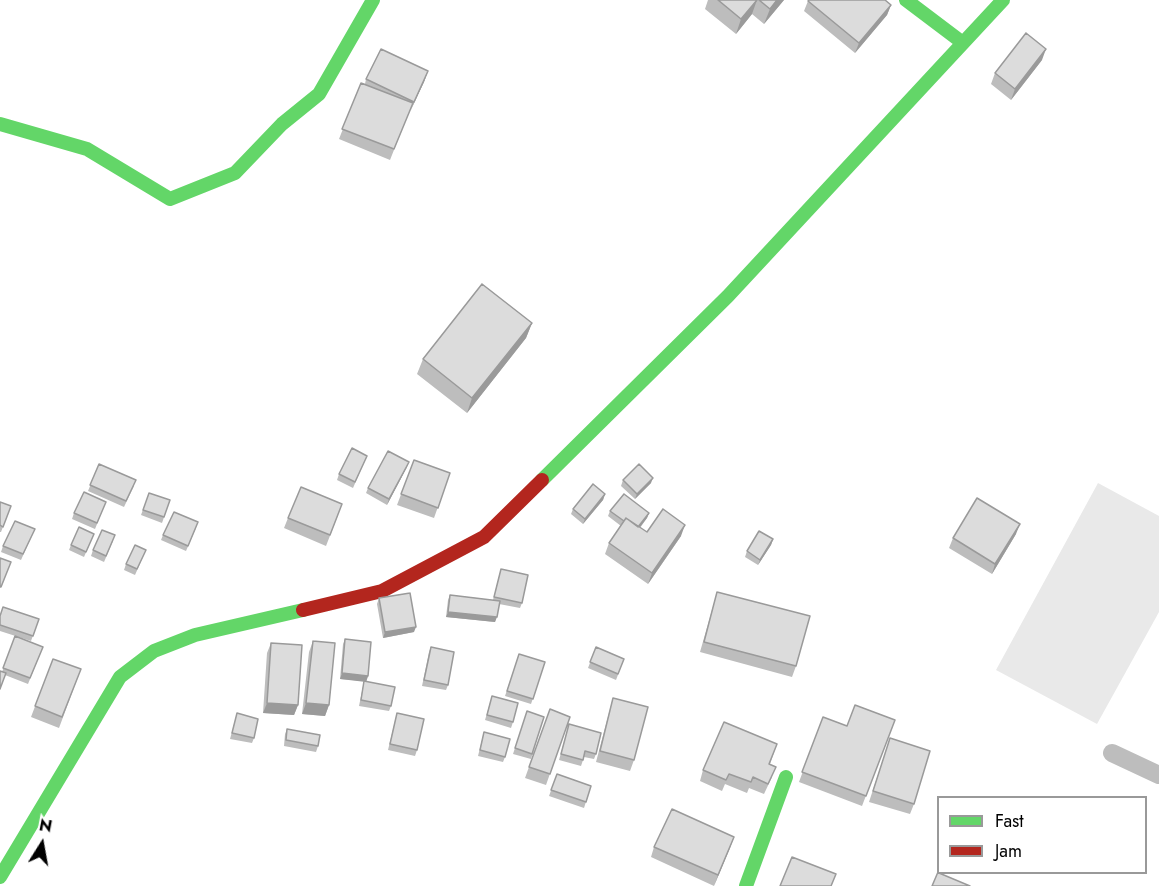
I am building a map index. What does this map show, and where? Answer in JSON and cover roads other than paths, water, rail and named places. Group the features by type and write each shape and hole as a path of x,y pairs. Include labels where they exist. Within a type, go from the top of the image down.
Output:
{"street":[{"path":"0,124 87,149 170,199 235,173 282,124 319,94 373,0"},
{"path":"906,0 963,43"},
{"path":"0,877 120,677 154,651 195,635 382,591 484,537 728,296 1003,0"},
{"path":"746,886 786,777"}],"lane":[{"path":"1112,753 1159,775"}]}
